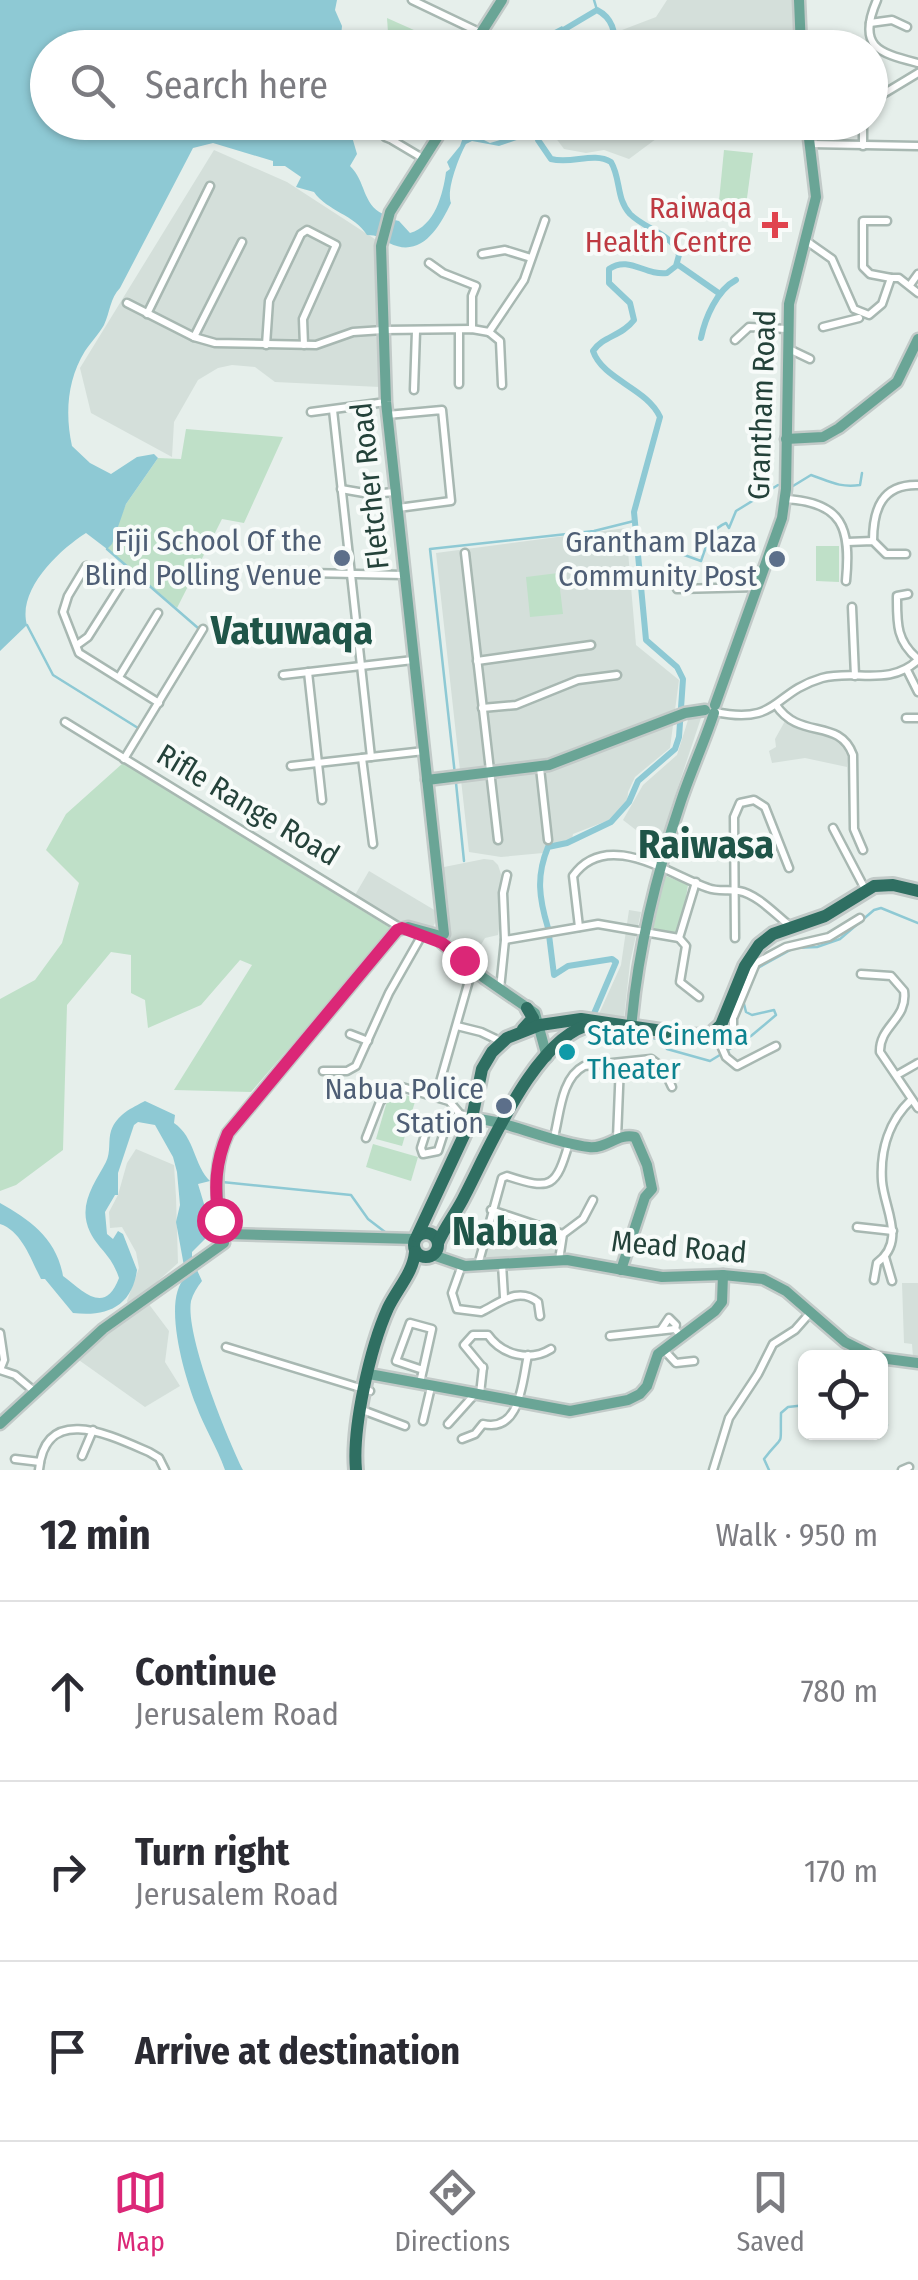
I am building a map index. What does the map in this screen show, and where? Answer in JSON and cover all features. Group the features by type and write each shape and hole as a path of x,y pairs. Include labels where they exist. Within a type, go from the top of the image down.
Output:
{"highway":[{"path":"516,1033 582,1019 696,1036 711,1034 721,1025 754,952 786,925 825,916 866,890 888,884 918,893"},
{"path":"358,1470 354,1443 391,1312 425,1247 520,1089 563,1038 582,1026 628,1023 691,1041 708,1040 721,1032 731,1017 752,962 774,938 827,919 876,889 918,893"},
{"path":"425,1247 430,1214 482,1069 502,1042 532,1020 527,1008"},
{"path":"358,1470 358,1444 368,1391"}],"main road":[{"path":"483,30 502,0"},
{"path":"799,0 801,30"},
{"name":"Fletcher Road","path":"436,140 386,219 381,253 386,402 441,937"},
{"name":"Grantham Road","path":"628,1023 638,957 680,804 782,518 792,286 816,196 809,140"},
{"path":"786,439 823,437 839,428 897,382 918,339"},
{"path":"427,780 540,768 684,714 712,709"},
{"path":"225,1237 219,1177 230,1138 390,944 411,931 435,931 442,921"},
{"path":"411,931 441,937 500,990 535,1013 547,1057"},
{"path":"466,1116 593,1147 625,1135 638,1141 652,1189 646,1196 622,1270"},
{"path":"0,1421 30,1388 114,1319 225,1237 379,1240 425,1247 458,1263"},
{"name":"Mead Road","path":"458,1263 477,1266 559,1260 662,1277 723,1275 763,1280 786,1291 838,1338 863,1350"},
{"path":"372,1374 563,1411 628,1400 647,1386 654,1359 664,1348 720,1306 723,1275"},
{"name":"Mead Road","path":"888,1359 918,1363"}],"street":[{"path":"412,0 475,30"},
{"path":"870,30 877,0"},
{"path":"870,23 892,20 908,27"},
{"path":"888,56 918,63"},
{"path":"888,92 918,74"},
{"path":"392,140 422,164"},
{"path":"863,140 863,146"},
{"path":"810,144 918,146"},
{"path":"147,314 210,186"},
{"path":"490,332 524,280 544,220"},
{"path":"887,221 864,221 863,266 870,274 899,278 918,292"},
{"path":"266,345 269,302 300,234 306,230 336,245 303,319 304,345"},
{"path":"806,240 832,259 854,309 859,312 869,315 880,308 891,278"},
{"path":"194,337 242,242"},
{"path":"482,254 506,250 531,258"},
{"path":"429,263 442,273 476,286 472,296 472,329"},
{"path":"910,285 918,274"},
{"path":"128,304 194,337 215,343 321,344 352,332 383,330 490,332 500,341 502,385"},
{"path":"823,328 859,318"},
{"path":"735,340 748,327 788,329"},
{"path":"459,330 459,384"},
{"path":"414,390 416,331"},
{"path":"787,349 810,360"},
{"path":"310,412 386,402"},
{"path":"333,410 361,666 373,844"},
{"path":"388,415 442,410 450,502 396,508"},
{"path":"906,554 886,554 873,541 873,520 884,496 899,486 918,485"},
{"path":"341,489 370,494 395,492"},
{"path":"785,499 824,506 841,522 847,542 846,581"},
{"path":"847,542 873,541"},
{"path":"465,554 498,840"},
{"path":"86,566 63,612 79,653 159,704"},
{"path":"263,576 404,574"},
{"path":"76,645 88,637 120,584"},
{"path":"676,589 759,586"},
{"path":"712,709 753,716 822,678 887,676 906,670 918,659 902,644 898,626 897,596 908,594"},
{"path":"852,608 855,676"},
{"path":"119,677 158,613"},
{"path":"124,758 203,629"},
{"path":"478,660 590,646"},
{"path":"283,675 413,660"},
{"path":"906,670 918,692"},
{"path":"308,672 322,800"},
{"path":"482,708 516,705 578,680 616,675"},
{"path":"776,704 792,722 834,733 848,744 853,755 854,829 863,850"},
{"path":"906,718 918,718"},
{"name":"Rifle Range Road","path":"65,722 411,931"},
{"path":"292,766 424,751"},
{"path":"540,768 548,840"},
{"path":"735,938 734,817 736,808 746,800 765,807 789,868"},
{"path":"833,828 866,890"},
{"path":"579,928 572,883 578,870 606,856 662,866 712,889 748,894 786,925"},
{"path":"500,990 507,874"},
{"path":"679,938 696,882"},
{"path":"776,1046 737,1066 720,1043 732,1030 731,1017 756,963 786,947 830,937 860,918"},
{"path":"505,940 598,924 679,938 686,946 680,982 700,996"},
{"path":"324,1071 354,1069 389,993 411,931"},
{"path":"436,1096 473,968"},
{"path":"861,974 891,976 904,991 902,1015 880,1042 883,1060 918,1108"},
{"path":"457,1026 502,1042"},
{"path":"350,1034 368,1041"},
{"path":"554,1137 576,1069 655,1060 672,1086"},
{"path":"897,1075 918,1063"},
{"path":"617,1138 620,1064"},
{"path":"366,1138 380,1102 392,1085 436,1096 452,1103 466,1116"},
{"path":"892,1281 885,1257 893,1231 883,1188 884,1154 893,1121 911,1100"},
{"path":"446,1126 428,1126 421,1148 424,1154 438,1150 453,1116 466,1116"},
{"path":"477,1266 499,1182 504,1176 540,1186 556,1179 569,1142"},
{"path":"559,1260 562,1234 582,1220 593,1200"},
{"path":"491,1210 562,1234"},
{"path":"858,1227 893,1231"},
{"path":"874,1280 876,1263 885,1257"},
{"path":"458,1263 452,1293 457,1309 481,1312 504,1297 535,1297 540,1316"},
{"path":"502,1264 504,1297"},
{"path":"713,1470 729,1418 773,1344 795,1330 811,1312"},
{"path":"423,1370 396,1361 410,1322 432,1329 423,1370 423,1421"},
{"path":"610,1336 661,1330 679,1333"},
{"path":"0,1333 4,1360 0,1370 30,1388"},
{"path":"448,1424 477,1395 483,1367 464,1345 473,1334 488,1335 502,1351 539,1356 551,1349"},
{"path":"226,1347 368,1391"},
{"path":"664,1348 676,1362 694,1360"},
{"path":"462,1438 475,1434 483,1424 495,1426 504,1422 517,1402 528,1355"},
{"path":"365,1411 405,1426"},
{"path":"15,1459 40,1466 48,1444 63,1432 81,1427 149,1452 165,1470"},
{"path":"82,1456 93,1430"}],"shaded area":[{"path":"667,0 792,0 794,30 622,30 656,17"},
{"path":"557,140 655,140 629,159 604,150 586,153 564,149"},
{"path":"214,150 287,182 381,243 375,256 380,387 275,382 255,367 218,368 198,380 174,422 172,457 91,413 80,368"},
{"path":"626,528 636,645 679,680 670,748 635,777 627,804 617,817 573,834 572,839 543,853 501,857 469,852 436,553"},
{"path":"702,715 671,808 659,859 654,856 653,843 623,820 643,785 677,755 688,720"},
{"path":"785,721 794,727 835,736 848,748 847,767 805,758 772,763 769,751 776,747 775,739"},
{"path":"484,859 498,865 503,905 498,935 485,938 471,962 450,941 444,924 439,868"},
{"path":"369,871 436,911 433,927 404,927 355,895"},
{"path":"629,910 641,912 624,1018 598,1016 621,965"},
{"path":"136,1149 174,1165 176,1197 178,1263 142,1295 169,1331 165,1362 180,1386 145,1407 76,1358 132,1313 127,1301 139,1268 136,1252 122,1227 110,1228 109,1212"},
{"path":"495,1216 527,1223 558,1237 556,1254 484,1261"},
{"path":"902,1283 918,1283 918,1358 913,1357 912,1344 904,1343"}],"green space":[{"path":"387,18 414,30 388,30"},
{"path":"724,150 753,153 745,213 718,211"},
{"path":"186,429 283,437 244,523 222,519 177,608 107,549 126,504 158,458 181,459"},
{"path":"816,546 839,546 839,582 816,581"},
{"path":"558,573 563,614 530,617 526,577"},
{"path":"123,763 392,929 251,1092 174,1090 252,965 240,960 201,1005 148,1028 145,1000 131,993 131,955 111,952 67,1005 63,1150 16,1185 0,1191 0,999 35,980 62,943 79,883 46,850 66,814"},
{"path":"664,875 688,885 680,934 649,929"},
{"path":"390,1091 416,1098 402,1146 376,1139"},
{"path":"373,1144 418,1157 411,1181 366,1167"}],"water":[{"path":"0,0 337,0 335,10 342,30 30,30 30,140 353,140 357,154 350,166 368,198 382,217 399,221 410,233 432,216 450,169 447,162 462,140 516,140 499,146 472,141 466,144 454,174 446,213 428,238 410,247 367,235 314,192 296,187 301,177 285,166 273,166 273,161 213,143 193,148 114,296 104,325 79,362 69,397 72,446 90,463 111,474 137,457 154,454 158,458 126,504 112,544 107,549 86,533 64,550 34,585 28,598 27,625 0,651"},
{"path":"145,1101 175,1115 174,1123 186,1136 210,1181 198,1184 211,1227 209,1235 192,1252 202,1281 191,1301 191,1317 209,1386 243,1470 225,1470 196,1405 181,1358 175,1302 186,1277 176,1222 180,1205 177,1172 155,1125 134,1125 118,1173 118,1195 105,1212 107,1234 113,1239 118,1231 123,1234 137,1270 130,1293 115,1307 96,1313 73,1313 41,1279 20,1239 0,1224 0,1203 48,1241 63,1276 93,1297 107,1296 119,1278 90,1232 86,1204 108,1158 114,1125 125,1112"}],"waterway":[{"path":"594,0 597,10"},
{"path":"563,30 597,10 613,30"},
{"path":"538,140 551,159 597,158 611,162 630,214 671,242 679,255 676,266 667,273 623,264 609,269 609,283 630,303 634,320 593,351 606,369 645,399 660,417 634,512 646,640 677,667 683,679 679,737 675,749 638,781 629,802 611,822 567,843 548,847 540,887 548,928"},
{"path":"677,264 720,294"},
{"path":"701,338 713,305 736,280"},
{"path":"793,486 811,475 840,485 860,485 862,473"},
{"path":"637,531 701,561 716,530 726,523 729,528 736,511 778,485"},
{"path":"455,775 430,549 594,531 634,521"},
{"path":"107,549 198,628"},
{"path":"27,625 53,675 138,728"},
{"path":"456,783 464,861"},
{"path":"756,969 794,948 817,947 840,939 881,908 918,923"},
{"path":"549,935 554,975 568,966 612,959 616,962 593,1016"},
{"path":"592,1031 608,1037 661,1040 667,1049 710,1061 776,1015 774,1010 752,1015 746,1012 743,1000"},
{"path":"222,1182 351,1195 368,1219 385,1232"},
{"path":"769,1470 764,1459 780,1440 781,1413 798,1406"}],"place":[{"name":"Raiwaqa Health Centre","path":"775,225"},
{"name":"Fiji School Of the Blind Polling Venue","path":"342,558"},
{"name":"Grantham Plaza Community Post","path":"777,559"},
{"name":"State Cinema Theater","path":"567,1052"},
{"name":"Nabua Police Station","path":"504,1106"}],"district":[{"name":"Vatuwaqa","path":"292,630"},
{"name":"Raiwasa","path":"706,844"},
{"name":"Nabua","path":"505,1231"}],"route":[{"path":"219,1220 215,1176 228,1133 397,930 402,928 442,943 464,960"}]}
